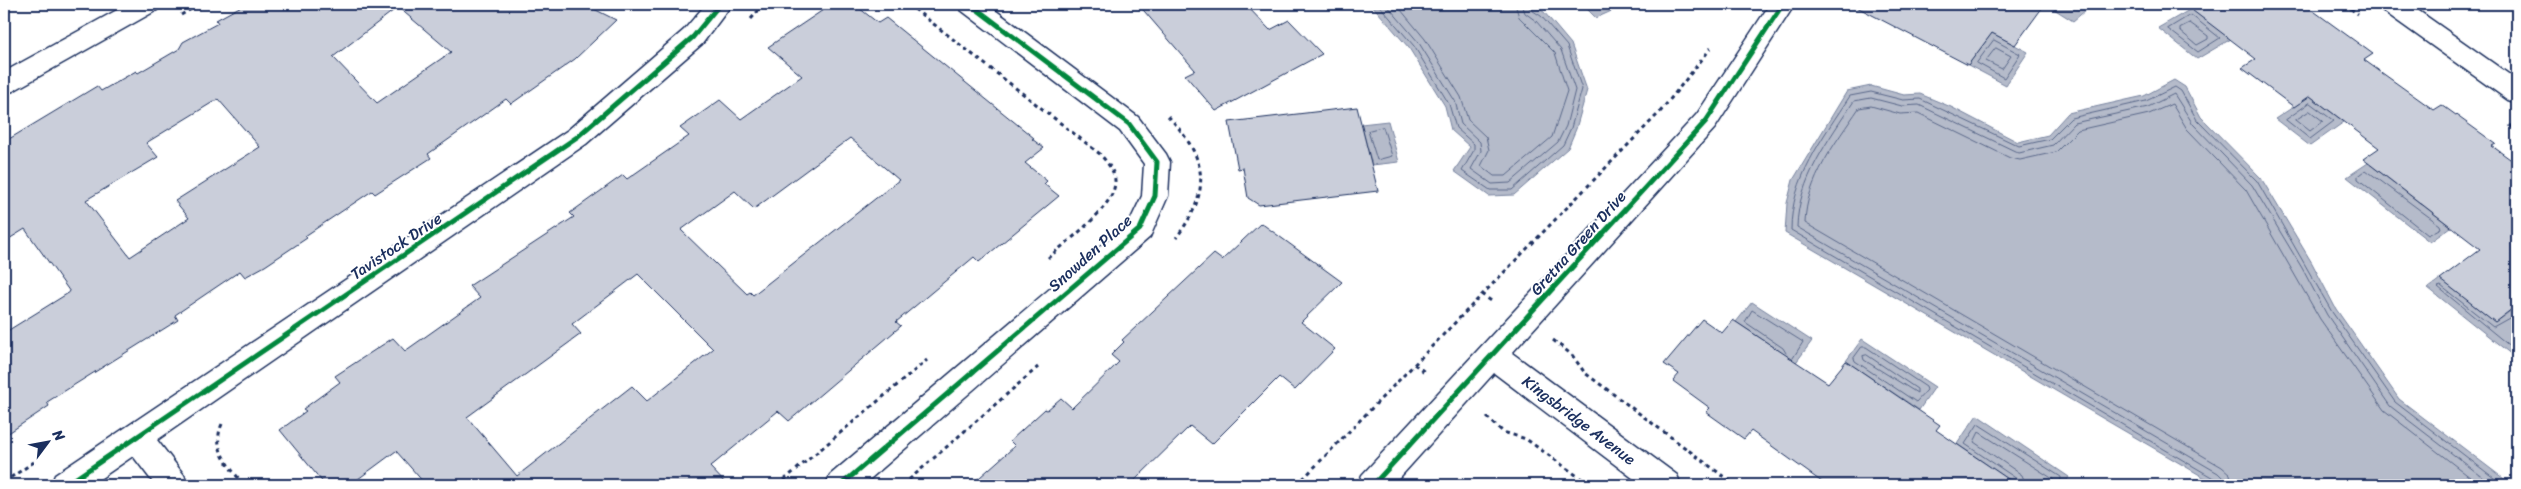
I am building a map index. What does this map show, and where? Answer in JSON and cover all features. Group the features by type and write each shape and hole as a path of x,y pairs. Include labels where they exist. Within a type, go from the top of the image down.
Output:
{"street":[{"path":"4,84 148,4"},
{"name":"Tavistock Drive","path":"66,485 577,137 693,37 720,4"},
{"name":"Snowden Place","path":"842,485 1140,229 1156,196 1157,162 1130,124 970,4"},
{"name":"Gretna Green Drive","path":"1373,485 1706,121 1783,4"},
{"path":"2391,4 2517,93"},
{"name":"Kingsbridge Avenue","path":"1492,355 1666,485"},
{"path":"136,438 173,485"}],"path":[{"path":"908,4 1100,154 1110,166 1116,182 1103,208 1047,258"},
{"path":"1297,485 1660,112 1712,46"},
{"path":"1481,294 1524,321 1572,355 1585,373 1735,485"},
{"path":"778,485 930,358"},
{"path":"1486,418 1502,432 1526,438 1590,485"}],"water":[{"path":"1371,4 1531,4 1544,12 1571,44 1587,90 1576,129 1568,148 1514,195 1489,196 1454,171 1470,147 1451,130 1445,106 1409,48"},
{"path":"1582,4 1627,4 1596,18"},
{"path":"2046,4 2093,4 2073,21"},
{"path":"2191,9 2231,39 2197,59 2158,28"},
{"path":"1992,33 2028,52 2006,85 1968,65"},
{"path":"2174,80 2185,87 2201,117 2261,178 2312,263 2336,309 2399,399 2512,485 2217,485 1785,233 1787,203 1793,180 1847,91 1871,86 1904,95 1920,94 1951,107 2018,142 2048,135 2068,113 2144,96"},
{"path":"2310,96 2344,122 2310,146 2275,119"},
{"path":"1388,121 1399,162 1372,165 1361,124"},
{"path":"2368,163 2451,227 2430,242 2347,177"},
{"path":"2440,279 2495,322 2512,310 2517,314 2517,359 2428,288"},
{"path":"1752,302 1812,341 1788,373 1781,352 1736,322"},
{"path":"1862,339 1935,387 1919,410 1846,361"},
{"path":"1977,415 2069,477 2064,485 2017,485 1957,444"}],"building":[{"path":"245,4 584,4 616,20 575,59 511,104 506,99 428,154 431,158 375,194 372,191 305,236 307,238 265,266 245,277 240,271 175,315 178,320 47,402 49,406 4,436 4,333 70,292 25,229 4,242 4,142 97,86 101,91 136,71 138,73 179,49 183,42 218,23 216,20","holes":["398,7 451,52 377,103 333,57","218,99 260,147 175,201 189,218 130,257 86,200 158,157 146,143"]},
{"path":"832,4 854,4 878,23 886,18 1044,148 1025,163 1047,181 1044,184 1059,196 979,262 974,257 896,322 901,326 789,421 778,411 710,467 727,485 426,485 396,451 350,485 325,485 280,430 306,411 303,409 340,382 335,376 393,338 405,351 480,298 469,286 574,217 570,213 623,175 627,179 689,136 680,128 720,100 741,119 802,76 768,47","holes":["850,138 899,180 753,295 750,292 747,294 681,230 735,191 754,209","638,274 713,349 647,401 632,386 517,476 467,417 581,334 572,324"]},
{"path":"1138,4 1245,4 1270,30 1289,20 1322,54 1216,111 1185,75 1195,70"},
{"path":"1851,4 2045,4 2015,45 1992,33 1968,65"},
{"path":"2184,4 2304,4 2373,54 2364,60 2434,110 2442,105 2496,144 2492,146 2517,164 2517,305 2495,322 2440,279 2480,249 2363,159 2379,148 2310,96 2294,107 2242,68 2256,59"},
{"path":"1357,107 1378,191 1259,205 1248,198 1243,168 1238,169 1229,122"},
{"path":"1261,223 1342,282 1301,322 1335,349 1295,390 1279,377 1212,444 1190,426 1130,485 971,485 1015,446 1010,441 1045,409 1047,410 1061,398 1072,408 1119,362 1111,355 1124,342 1122,340 1214,254 1222,260"},
{"path":"1702,319 1722,333 1733,320 1828,383 1846,361 1940,425 1936,430 2017,485 1826,485 1751,431 1744,439 1706,412 1710,408 1673,381 1679,374 1664,364"}],"cycle path":[{"path":"66,485 577,137 693,37 720,4"},
{"path":"841,485 1140,229 1155,196 1157,162 1129,124 970,4"},
{"path":"1373,485 1706,121 1783,4"}]}
